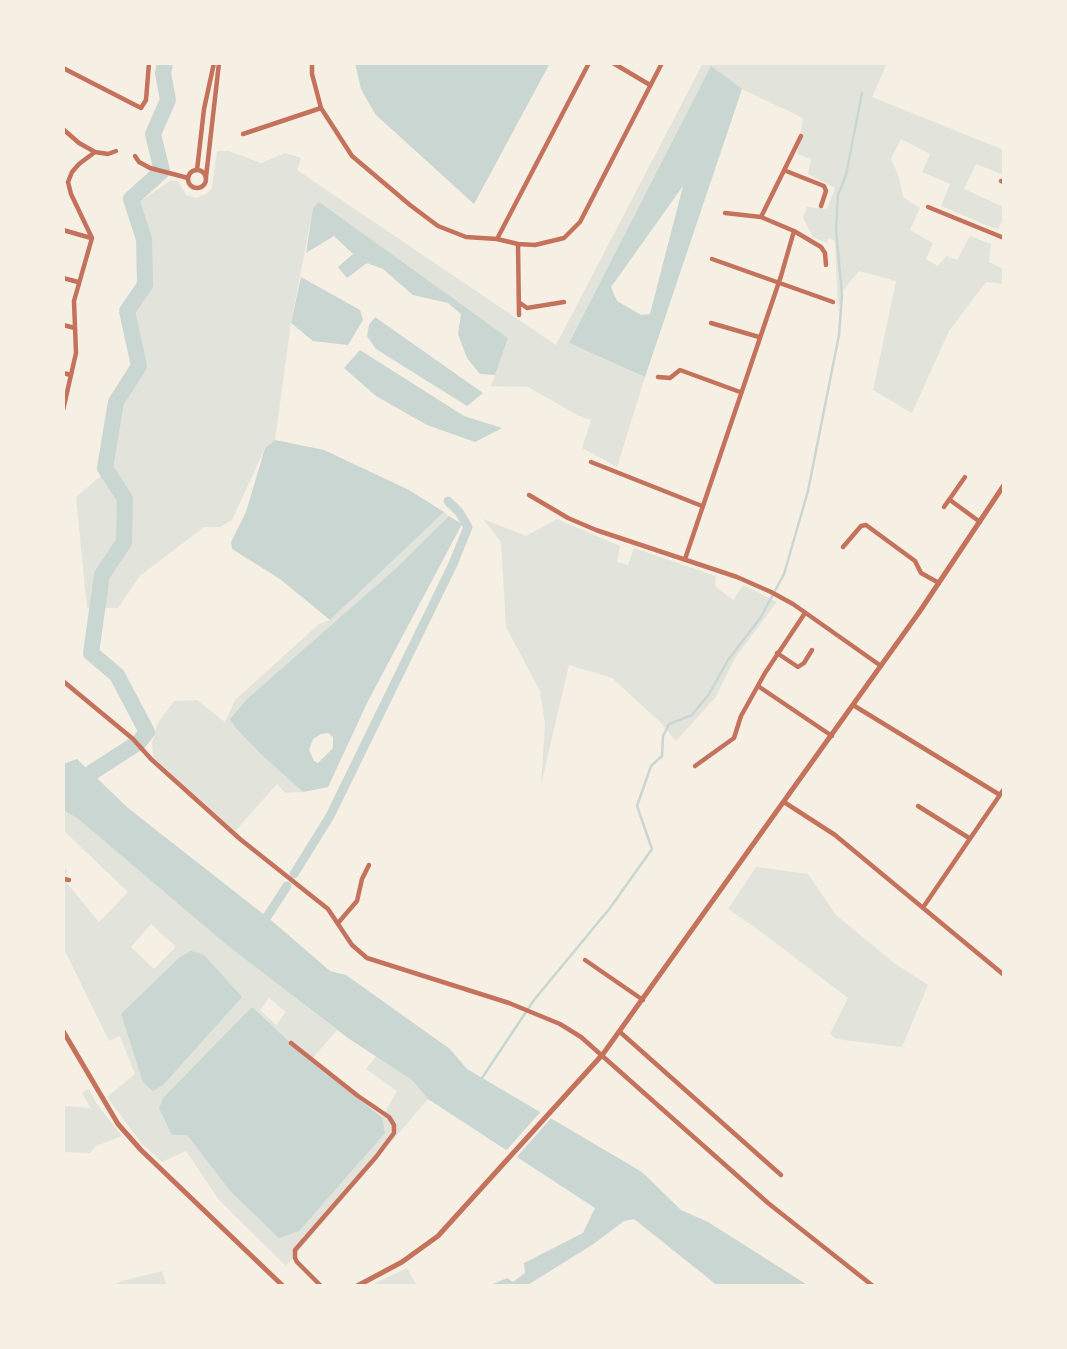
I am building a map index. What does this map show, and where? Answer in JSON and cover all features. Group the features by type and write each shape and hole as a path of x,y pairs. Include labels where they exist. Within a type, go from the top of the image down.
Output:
{"street":[{"path":"63,68 141,108 146,100 149,63"},
{"path":"197,170 204,109 214,63"},
{"path":"188,177 191,186 199,188 205,183 219,63"},
{"path":"312,63 312,74 321,108 352,156 410,205 438,226 466,237 535,245 564,238 580,222 662,63"},
{"path":"497,239 589,63"},
{"path":"612,63 650,85"},
{"path":"243,134 321,108"},
{"path":"63,129 95,152 110,156 116,151"},
{"path":"761,217 801,136"},
{"path":"63,410 76,353 74,301 92,238 68,182 79,164 95,152"},
{"path":"135,156 139,162 150,168 188,177"},
{"path":"133,164 139,162"},
{"path":"188,177 197,170 206,177"},
{"path":"786,171 824,186 826,191 821,206"},
{"path":"928,207 1004,238"},
{"path":"725,213 761,217 794,231 821,247 826,265"},
{"path":"63,230 92,238"},
{"path":"685,559 794,231"},
{"path":"518,244 519,315"},
{"path":"712,259 832,302"},
{"path":"63,278 78,282"},
{"path":"519,302 527,308 564,302"},
{"path":"711,323 759,337"},
{"path":"63,325 75,328"},
{"path":"658,377 670,379 680,370 740,393"},
{"path":"63,373 71,375"},
{"path":"591,462 702,506"},
{"path":"944,507 965,477"},
{"path":"357,1286 402,1262 435,1239 603,1054 832,736 1004,485"},
{"path":"529,495 568,518 596,530 685,559 771,592 881,666"},
{"path":"950,500 980,522"},
{"path":"843,547 861,526 866,524 915,561 921,573 939,583"},
{"path":"695,766 734,738 741,716 758,686 805,613"},
{"path":"777,653 798,667 812,650"},
{"path":"63,681 133,739 240,839 328,909 352,945 366,958 509,1003 560,1024 581,1037 768,1203 873,1286"},
{"path":"758,686 832,736"},
{"path":"853,705 1000,795"},
{"path":"924,906 1004,789"},
{"path":"784,802 835,835 924,906 1004,975"},
{"path":"918,806 969,838"},
{"path":"338,923 357,901 369,864"},
{"path":"584,960 643,1000"},
{"path":"63,1031 118,1124 148,1157 283,1286"},
{"path":"620,1032 781,1175"},
{"path":"291,1043 389,1117 394,1125 394,1133 376,1157 295,1250 297,1262 321,1286"}],"shaded area":[{"path":"355,63 550,63 474,204 375,114 361,89"},
{"path":"703,63 887,63 872,97 1004,150 1004,175 976,164 964,189 1004,207 1004,216 998,230 941,206 950,184 922,172 930,154 901,139 891,159 899,177 903,197 920,208 910,230 933,243 926,259 938,266 946,256 957,260 970,236 991,244 989,262 1004,269 1004,284 986,282 949,331 912,413 873,390 896,281 859,271 844,289 838,311 835,241 829,238 827,243 813,237 803,218 807,207 827,209 835,188 808,174 811,159 797,154 803,118 742,89 711,67 569,343 645,377 617,467 582,448 591,420 528,387 491,386 508,338 313,209 291,323 275,440 265,448 232,520 220,527 204,527 140,576 118,608 87,608 76,497 102,475 120,424 123,398 145,367 133,312 150,291 151,245 138,203 171,180 178,181 186,195 196,198 206,194 212,188 217,151 229,151 261,163 285,153 301,158 297,170 556,345"},
{"path":"711,66 742,89 645,377 569,343","holes":["683,186 650,314 641,315 617,301 611,287"]},
{"path":"319,202 508,338 495,375 480,374 467,358 458,334 461,314 448,303 413,295 383,269 367,263 347,278 338,267 353,254 334,236 306,253 313,208"},
{"path":"301,277 360,310 363,320 348,345 313,341 291,323"},
{"path":"375,317 483,393 467,406 376,349 367,336 369,325"},
{"path":"360,350 464,416 502,428 475,442 427,425 376,396 344,368"},
{"path":"275,440 324,450 409,490 444,512 330,620 280,579 232,549 231,542 246,512 265,448"},
{"path":"444,512 449,516 394,570 248,698 263,756 303,792 285,793 277,784 235,831 153,757 152,743 157,724 174,701 197,700 225,722 235,700 319,624 330,620"},
{"path":"449,516 462,524 368,701 328,787 303,792 263,756 230,719 248,698 394,570","holes":["328,733 333,737 333,748 318,763 314,761 309,750 313,739"]},
{"path":"483,519 526,536 557,519 620,546 617,562 628,565 634,548 716,576 715,586 733,600 743,585 777,602 735,658 715,698 676,741 661,723 612,678 569,665 541,785 545,724 540,691 506,627 501,542"},
{"path":"77,759 128,808 272,921 330,971 346,975 450,1049 467,1069 642,1172 681,1210 708,1222 809,1286 718,1286 634,1219 624,1221 592,1245 526,1286 488,1286 507,1278 513,1282 525,1273 524,1263 583,1233 595,1208 428,1099 412,1080 348,1038 228,946 77,818 63,810 63,764"},
{"path":"63,810 77,818 228,946 337,1030 310,1061 251,1007 187,1135 231,1192 385,1133 382,1117 397,1091 366,1069 377,1055 412,1080 428,1099 286,1266 219,1200 186,1151 162,1162 141,1143 107,1097 135,1074 120,1036 109,1041 63,947 63,866 67,870 66,882 99,922 128,892 63,830","holes":["151,924 176,947 154,969 131,947","269,998 286,1012 276,1025 260,1010"]},
{"path":"756,867 808,874 836,915 894,963 928,985 902,1047 836,1039 830,1034 848,998 728,909"},
{"path":"191,951 204,955 242,997 163,1085 153,1091 143,1082 121,1014 180,957"},
{"path":"252,1007 310,1061 382,1117 385,1133 299,1231 279,1238 231,1192 187,1135 172,1135 159,1108 163,1098"},
{"path":"89,1089 122,1136 96,1146 90,1153 63,1152 63,1106 91,1108 82,1093"},
{"path":"407,1268 417,1286 369,1286"},
{"path":"162,1271 167,1286 110,1286 122,1281"}],"pier":[{"path":"542,1110 553,1116 515,1159 505,1152"}],"waterway":[{"path":"63,791 139,742 147,732 117,675 91,653 102,575 124,542 125,499 105,468 116,402 139,366 127,311 145,285 144,239 131,199 162,171 153,134 168,100 163,73 165,63"},
{"path":"480,1081 534,1000 610,908 652,849 637,806 651,766 662,756 663,736 669,724 692,715 709,694 728,660 761,617 784,574 808,491 839,335 842,295 836,230 838,195 846,175 862,93"},
{"path":"294,874 330,816 453,564 468,527 448,501"},
{"path":"261,926 287,886"}]}
